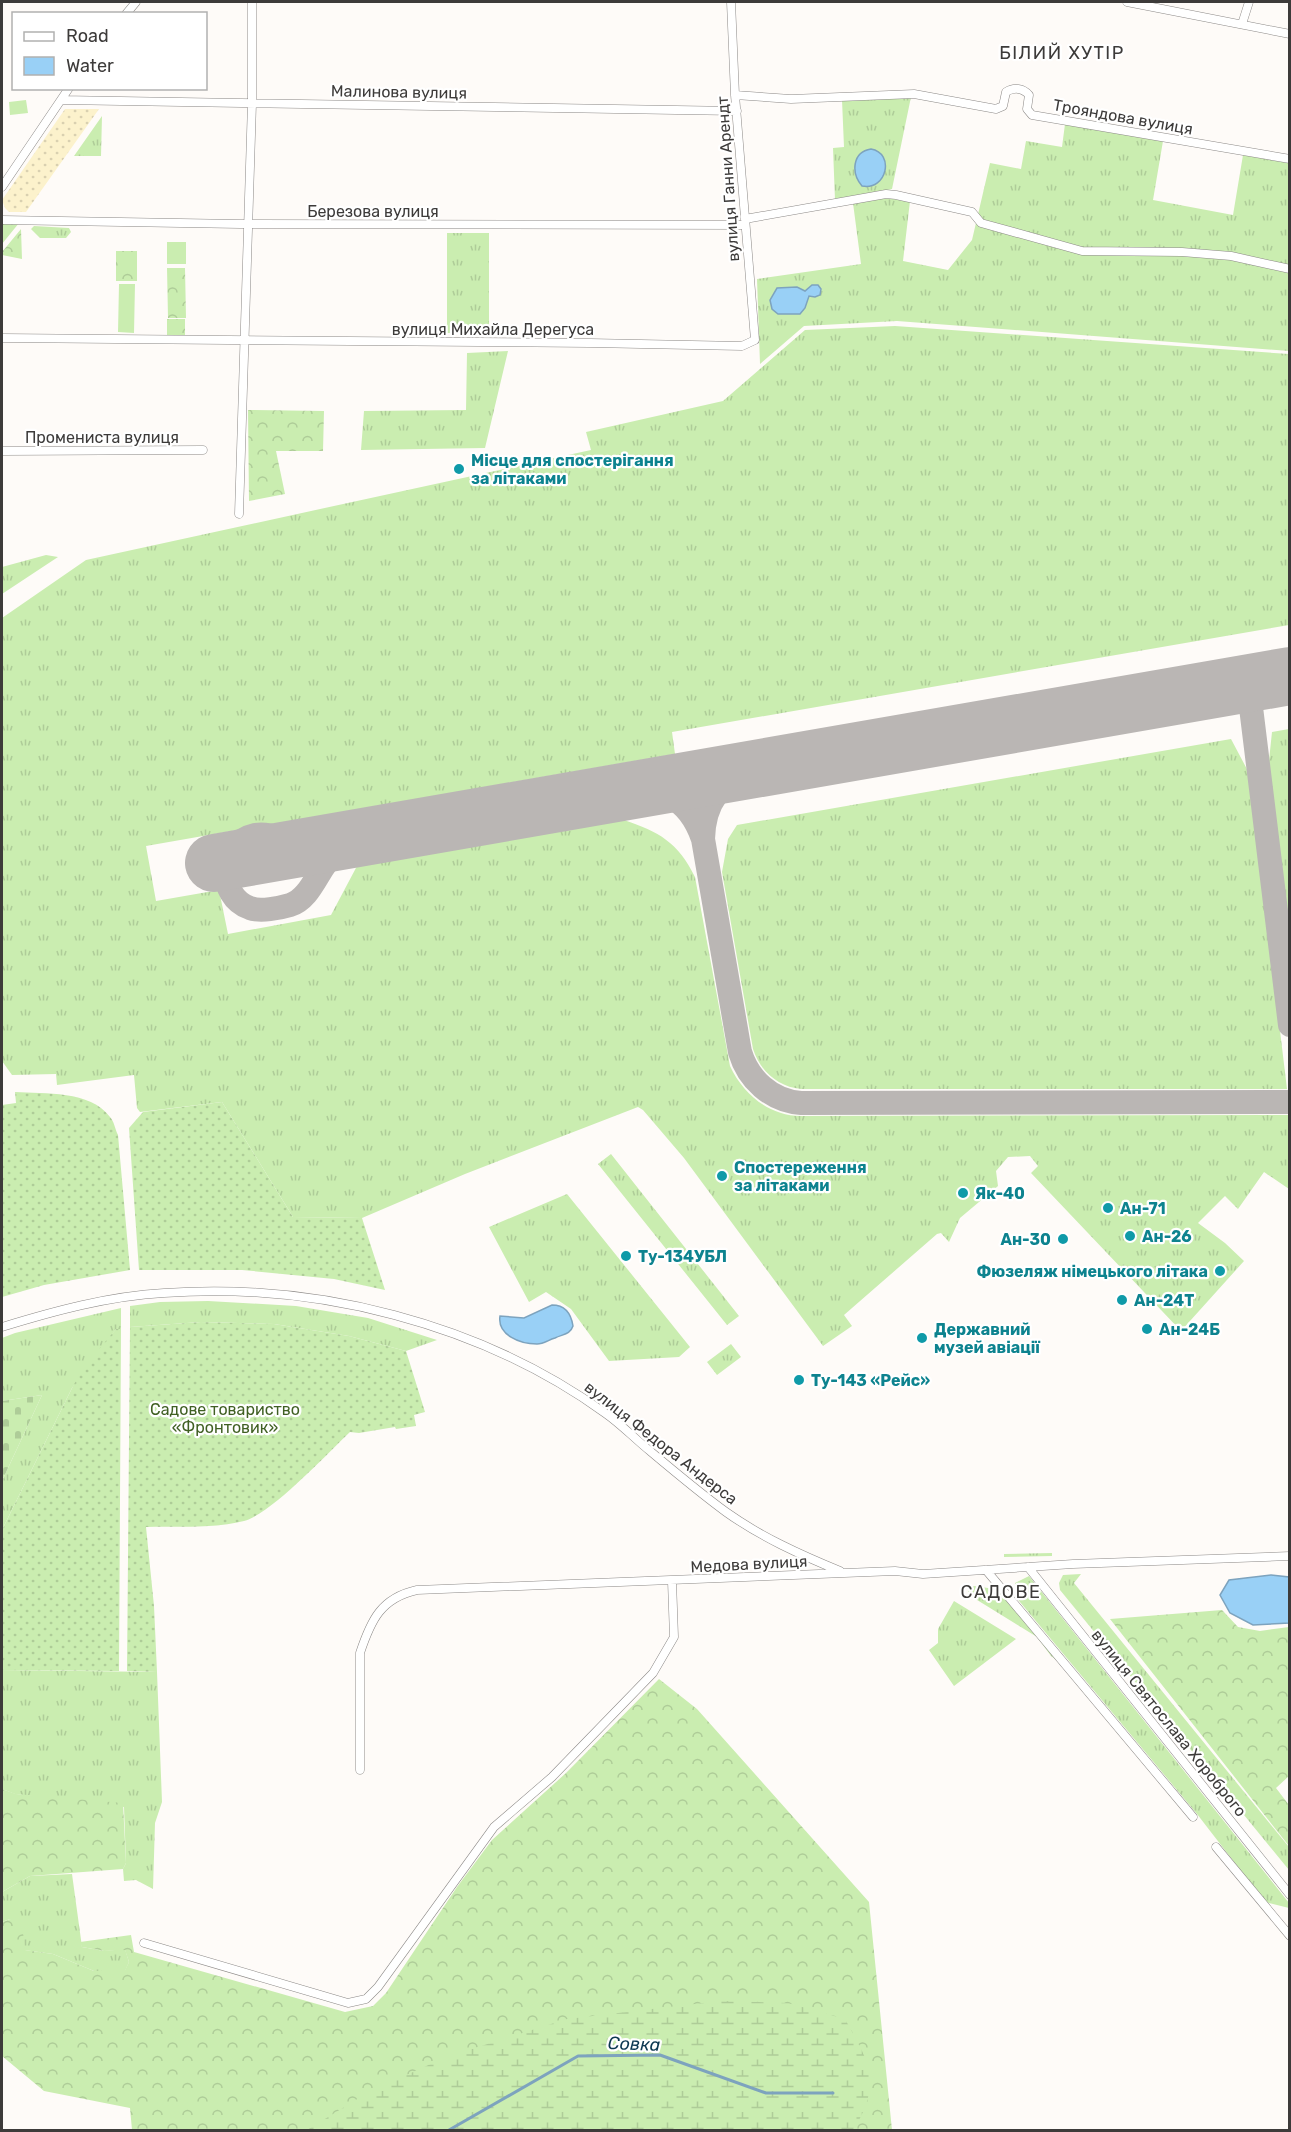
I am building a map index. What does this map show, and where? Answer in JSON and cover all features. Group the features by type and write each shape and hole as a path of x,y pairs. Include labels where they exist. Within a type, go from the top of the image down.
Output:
{"street":[{"path":"239,514 252,103 252,2"},
{"name":"вулиця Ганни Арендт","path":"731,2 735,95 755,340 742,346"},
{"path":"1127,2 1290,34"},
{"path":"1242,24 1249,2"},
{"name":"Трояндова вулиця","path":"735,95 791,99 914,94 996,109 1003,106 1006,92 1012,88 1025,90 1029,95 1027,109 1032,115 1290,159"},
{"path":"2,187 68,90"},
{"name":"Малинова вулиця","path":"61,100 737,111"},
{"name":"Березова вулиця","path":"2,220 247,224 745,222 886,194 972,212 981,223 1082,251 1182,252 1231,256 1290,269"},
{"name":"вулиця Михайла Дерегуса","path":"2,338 742,346"},
{"name":"Промениста вулиця","path":"2,452 203,450"},
{"name":"вулиця Федора Андерса","path":"2,1327 42,1314 126,1297 204,1292 265,1294 308,1299 364,1308 410,1320 464,1337 512,1358 555,1381 605,1413 676,1473 758,1533 844,1573"},
{"name":"Медова вулиця","path":"360,1770 360,1653 380,1610 392,1598 417,1590 896,1571 923,1574 1028,1567 1290,1556"},
{"name":"вулиця Святослава Хороброго","path":"1028,1567 1290,1895"},
{"path":"986,1570 1193,1817"},
{"path":"144,1943 348,2003 366,1999 378,1987 495,1827 552,1777 653,1673 675,1637 672,1581"},
{"path":"1216,1847 1290,1936"}],"green space":[{"path":"911,97 892,189 835,200 833,148 844,147 842,100"},
{"path":"26,100 28,113 10,115 9,102"},
{"path":"102,116 101,156 74,156"},
{"path":"1065,124 1163,141 1153,200 1233,215 1243,155 1289,163 1289,351 897,321 804,326 760,364 757,279 861,264 853,203 884,198 910,201 903,261 948,270 972,240 990,163 1021,169 1026,141 1062,147"},
{"path":"2,222 19,223 2,244"},
{"path":"34,226 69,228 71,232 66,238 40,238 31,229"},
{"path":"21,229 22,259 2,255 2,252"},
{"path":"447,233 489,233 489,333 447,333"},
{"path":"167,242 186,242 186,264 167,264"},
{"path":"116,251 137,251 137,281 116,281"},
{"path":"167,268 185,268 186,318 168,318"},
{"path":"119,284 135,284 134,333 118,332"},
{"path":"167,319 185,319 185,335 167,335"},
{"path":"895,326 1289,354 1289,625 672,732 675,754 146,846 156,901 219,890 228,934 331,915 357,866 624,820 647,829 666,840 682,855 695,877 730,1066 742,1086 758,1102 768,1108 789,1115 801,1116 1289,1115 1289,1189 1264,1172 1238,1209 1225,1196 1198,1223 1244,1261 1181,1331 1031,1173 1038,1166 1030,1156 1008,1157 996,1171 998,1186 960,1218 949,1242 941,1233 937,1234 844,1315 852,1326 823,1346 684,1158 638,1107 465,1174 362,1218 293,1217 222,1102 140,1112 137,1108 134,1075 57,1085 56,1074 12,1075 2,1061 2,618 86,560 591,450 586,432 723,401 805,330"},
{"path":"508,351 485,448 361,450 364,411 466,410 467,353"},
{"path":"248,410 324,411 323,451 276,451 285,494 249,501"},
{"path":"46,555 58,557 2,594 2,567"},
{"path":"1290,729 1289,944 1268,770 1272,732"},
{"path":"1231,739 1249,773 1287,1089 801,1089 778,1081 760,1064 753,1049 722,872 728,839 737,825"},
{"path":"15,1092 79,1098 101,1108 111,1119 118,1135 130,1270 44,1285 2,1297 2,1105 16,1103"},
{"path":"222,1102 293,1217 362,1218 385,1290 334,1279 242,1270 139,1270 129,1128 143,1112"},
{"path":"611,1154 739,1316 727,1325 598,1164"},
{"path":"567,1194 690,1347 679,1357 609,1361 571,1309 546,1292 529,1302 489,1227"},
{"path":"208,1301 296,1306 368,1318 437,1340 406,1351 349,1336 274,1324 201,1322 130,1327 130,1306 160,1302"},
{"path":"121,1308 121,1329 116,1329 72,1388 2,1530 2,1481 42,1395 2,1401 2,1338"},
{"name":"Садове товариство «Фронтовик»","path":"201,1322 274,1324 349,1336 406,1351 425,1412 414,1415 416,1426 359,1433 350,1432 283,1496 244,1521 208,1526 146,1527 154,1606 157,1672 127,1671 130,1327"},
{"name":"Садове товариство «Фронтовик»","path":"116,1329 121,1329 119,1671 2,1670 2,1530 83,1368"},
{"path":"731,1344 741,1357 717,1375 707,1362"},
{"path":"42,1395 2,1481 2,1401"},
{"path":"1052,1553 1052,1556 1004,1557 1004,1554"},
{"path":"1081,1574 1074,1583 1289,1847 1289,1870 1060,1590 1059,1583 1063,1575"},
{"path":"1029,1576 1289,1903 1289,1908 1265,1902 1197,1814 1015,1596 1015,1583"},
{"path":"974,1586 995,1589 1004,1594 1062,1664 1051,1656 1037,1637 969,1595 968,1589"},
{"path":"954,1601 1016,1639 954,1686 929,1650 938,1643 938,1629"},
{"path":"1222,1610 1238,1627 1260,1631 1289,1627 1289,1776 1276,1788 1289,1805 1289,1846 1110,1619"},
{"path":"2,1670 157,1672 162,1802 155,1823 153,1889 136,1880 124,1881 123,1869 126,1863 124,1807 15,1794 2,1789"},
{"path":"659,1679 697,1709 869,1902 892,2130 132,2130 130,2108 44,2091 2,2056 2,1922 10,1919 22,1924 25,1950 53,1954 94,1971 125,1970 129,1962 125,1950 104,1951 82,1947 80,1942 131,1935 134,1952 345,2012 373,2006 386,1993 457,1887 492,1840 566,1773"},
{"path":"2,1789 16,1794 123,1803 126,1863 123,1869 30,1876 2,1892"},
{"path":"72,1874 82,1947 104,1951 125,1949 129,1962 125,1971 94,1971 53,1954 24,1950 10,1919 2,1922 2,1892 30,1876"},
{"path":"720,2001 788,2003 845,2019 865,2058 871,2081 865,2107 853,2130 307,2130 367,2093 446,2057 567,2019"}],"sand":[{"path":"65,109 99,109 26,212 9,212 2,200"}],"water":[{"path":"871,149 879,152 883,157 885,171 877,183 862,186 856,175 855,164 860,154"},
{"path":"812,285 818,285 821,289 820,295 809,296 800,314 778,314 772,309 770,300 777,288 797,287 805,291"},
{"path":"552,1305 564,1308 571,1317 573,1326 566,1334 542,1343 530,1344 511,1337 502,1328 500,1316 524,1318"},
{"path":"1271,1575 1289,1577 1289,1623 1253,1625 1230,1613 1220,1595 1229,1580"}],"waterway":[{"name":"Совка","path":"449,2130 578,2056 660,2055 766,2093 833,2093"}],"taxiway":[{"path":"1248,683 1290,1025"},
{"path":"703,839 707,814 716,795 732,780 755,769"},
{"path":"615,793 645,792 670,797 689,812 696,824 703,839 740,1052 755,1079 762,1087 780,1098 801,1103 1290,1102"},
{"path":"314,845 295,844 260,834 243,840 234,848 226,870 231,893 239,902 254,909 290,905 304,896 335,853 346,845 367,836"}],"runway":[{"path":"214,863 1290,676"}],"place":[{"name":"Місце для спостерігання за літаками","path":"459,469"},
{"name":"Спостереження за літаками","path":"722,1176"},
{"name":"Як-40","path":"963,1193"},
{"name":"Ан-71","path":"1108,1208"},
{"name":"Ан-26","path":"1130,1236"},
{"name":"Ан-30","path":"1063,1239"},
{"name":"Ту-134УБЛ","path":"626,1256"},
{"name":"Фюзеляж німецького літака","path":"1220,1271"},
{"name":"Ан-24Т","path":"1122,1300"},
{"name":"Ан-24Б","path":"1147,1329"},
{"name":"Державний музей авіації","path":"922,1338"},
{"name":"Ту-143 «Рейс»","path":"799,1380"}],"district":[{"name":"БІЛИЙ ХУТІР","path":"1062,53"},
{"name":"САДОВЕ","path":"1001,1592"}]}
